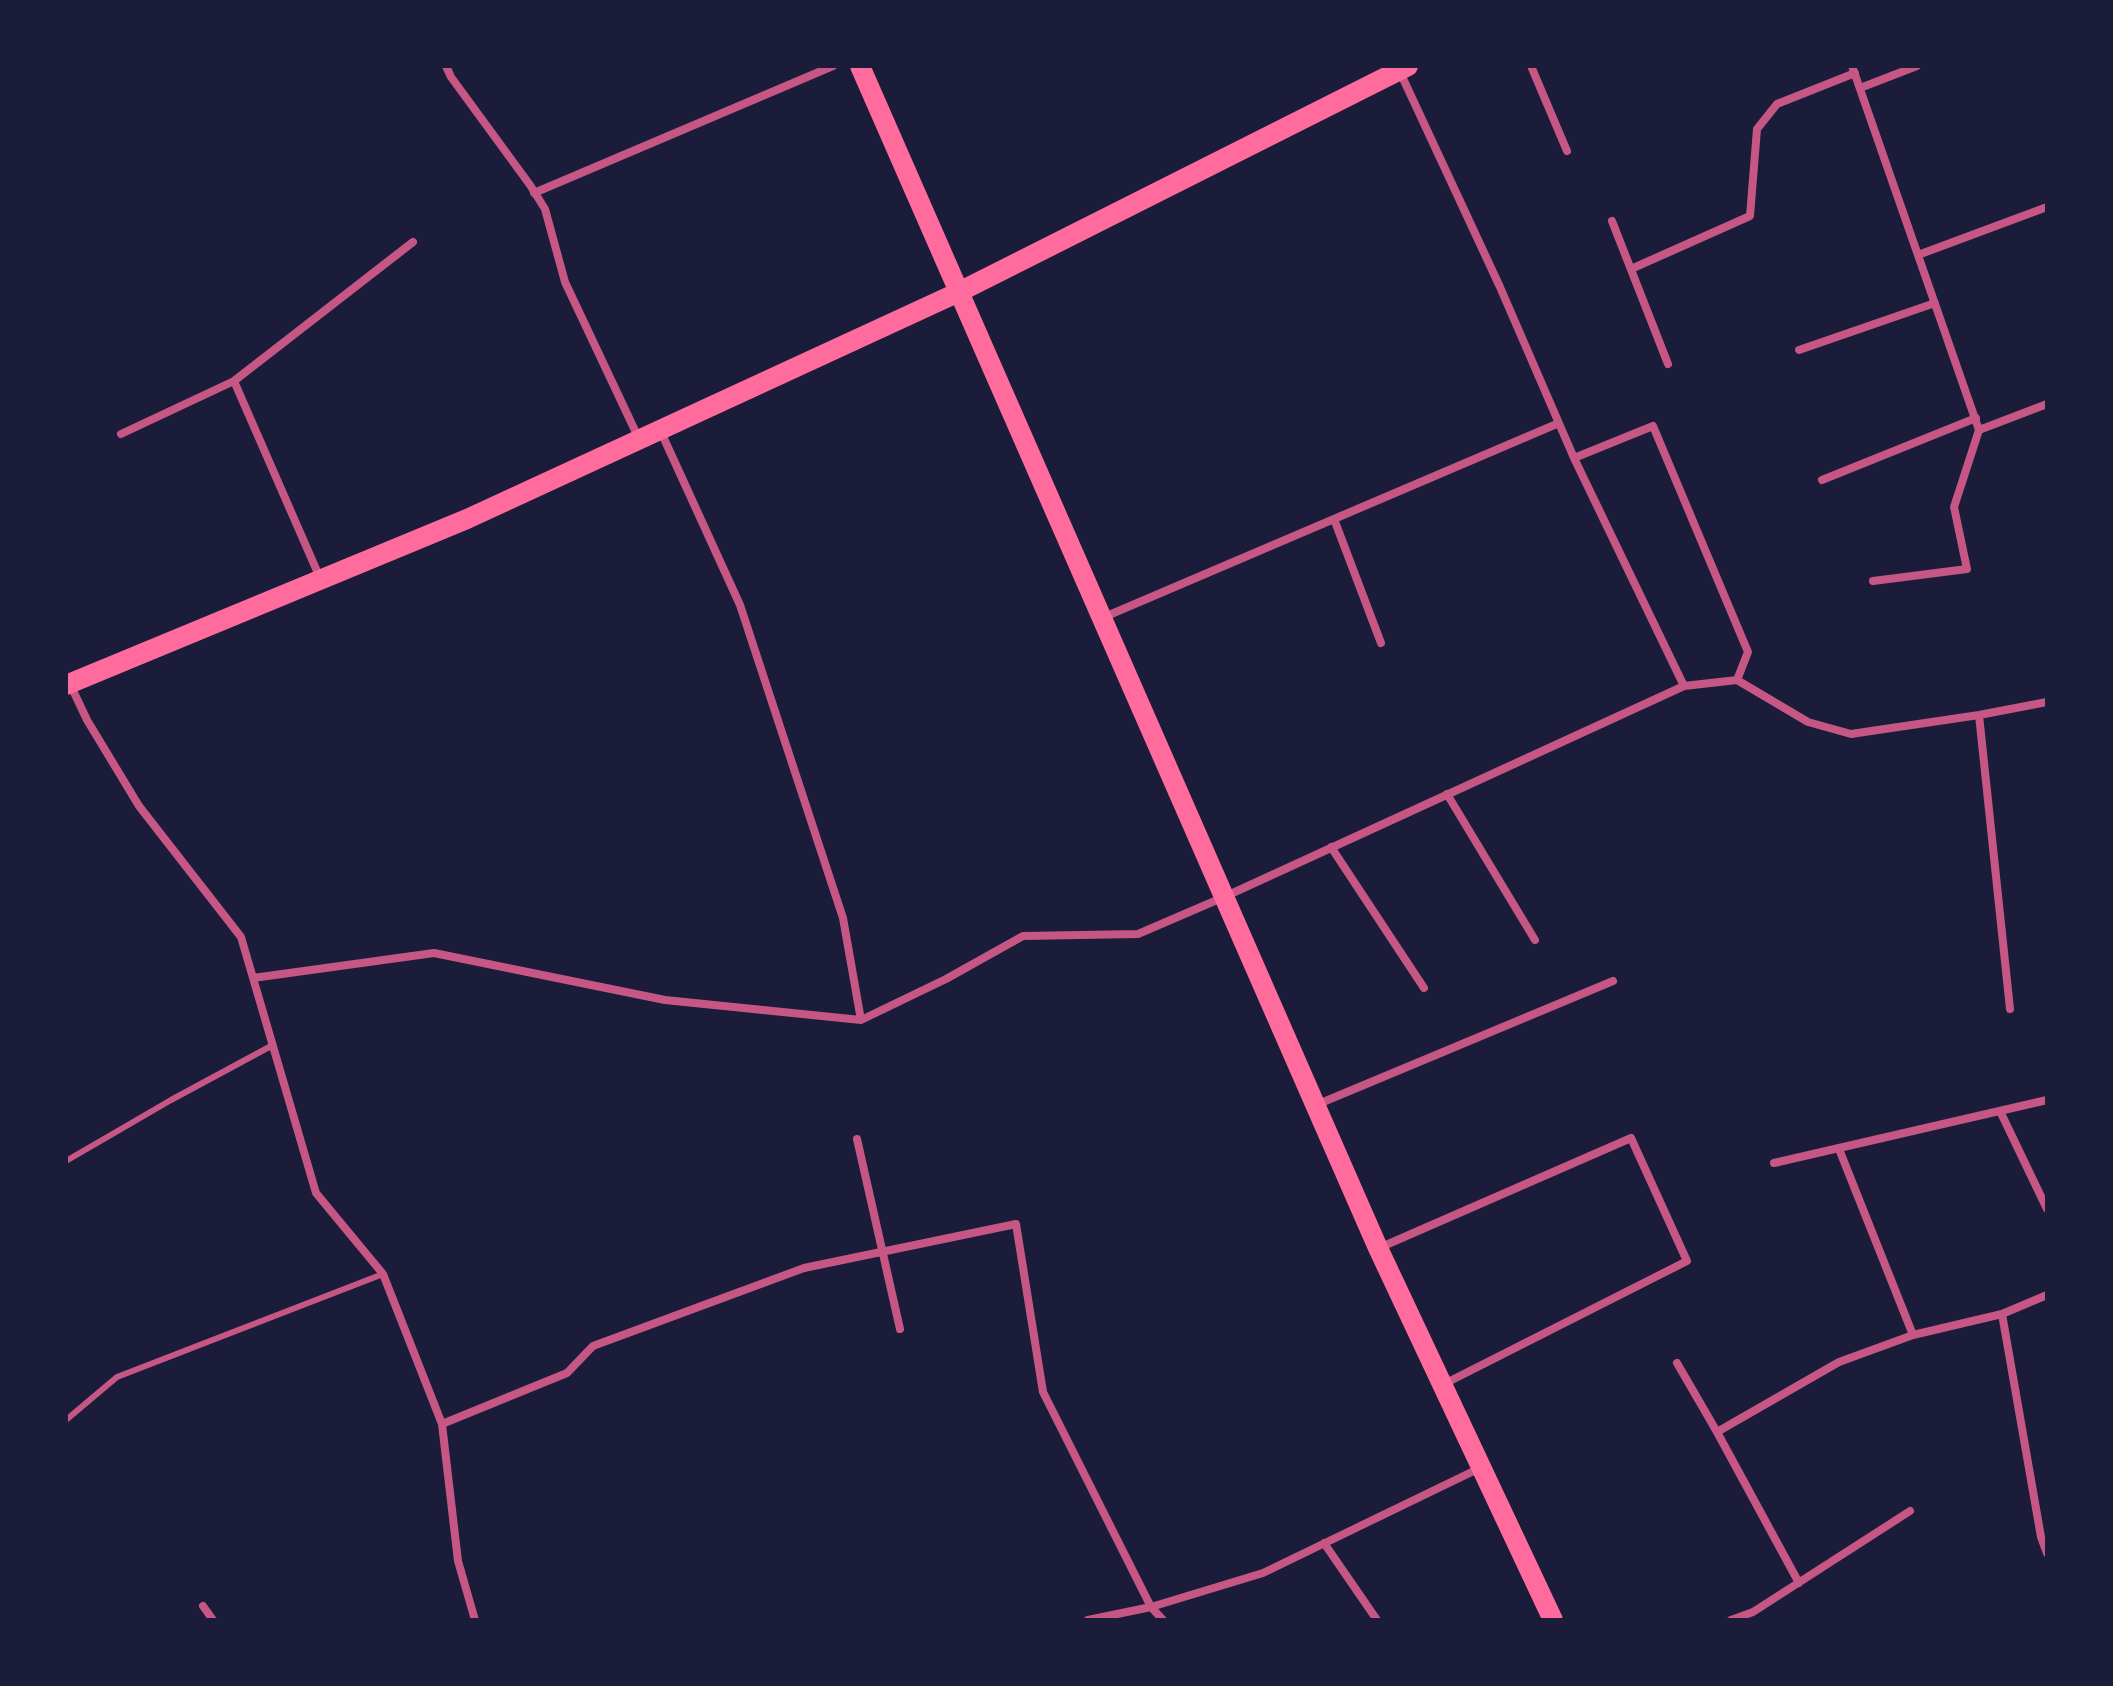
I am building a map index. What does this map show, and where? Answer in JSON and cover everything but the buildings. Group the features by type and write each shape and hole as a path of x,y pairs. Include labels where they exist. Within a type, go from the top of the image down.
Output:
{"main road":[{"path":"860,66 1378,1248 1553,1620"},
{"path":"67,681 467,519 959,292 1404,69"}],"street":[{"path":"446,66 545,209 565,282 639,440"},
{"path":"534,193 833,66"},
{"path":"1531,66 1567,151"},
{"path":"1860,88 1917,66"},
{"path":"1404,69 1574,458 1684,686"},
{"path":"1631,269 1750,216 1757,129 1777,104 1853,70 1979,430 1954,507 1967,569 1873,581"},
{"path":"1918,255 2047,207"},
{"path":"1612,221 1668,364"},
{"path":"121,434 234,381 413,242"},
{"path":"1799,350 1935,303"},
{"path":"234,381 321,580"},
{"path":"1979,430 2047,404"},
{"path":"1822,480 1976,418"},
{"path":"1101,618 1559,423"},
{"path":"1574,458 1653,426 1748,652 1737,680"},
{"path":"660,430 740,605 843,918 861,1020"},
{"path":"1334,519 1381,643"},
{"path":"253,978 434,953 665,1000 861,1020 946,979 1023,936 1138,934 1684,686 1737,680 1808,722 1851,734 2047,702"},
{"path":"67,681 139,806 241,937 316,1193 383,1274 442,1424 458,1561 475,1620"},
{"path":"1979,715 2010,1009"},
{"path":"1447,794 1535,940"},
{"path":"1331,847 1424,988"},
{"path":"1315,1105 1613,981"},
{"path":"1774,1163 2047,1100"},
{"path":"2000,1111 2047,1209"},
{"path":"1378,1248 1631,1138 1687,1261 1442,1385"},
{"path":"857,1139 900,1329"},
{"path":"1839,1149 1913,1335"},
{"path":"442,1424 567,1373 593,1346 804,1268 1016,1224 1043,1392 1151,1607 1163,1620"},
{"path":"1717,1432 1839,1362 1913,1335 2002,1314 2047,1295"},
{"path":"2002,1314 2041,1537 2047,1553"},
{"path":"1677,1363 1799,1583"},
{"path":"1088,1620 1151,1607 1263,1573 1481,1468"},
{"path":"1731,1620 1755,1616 1799,1583 1910,1511"},
{"path":"1324,1543 1377,1620"},
{"path":"203,1606 213,1620"}],"lane":[{"path":"66,1161 273,1045"},
{"path":"66,1420 117,1377 383,1274"}]}
